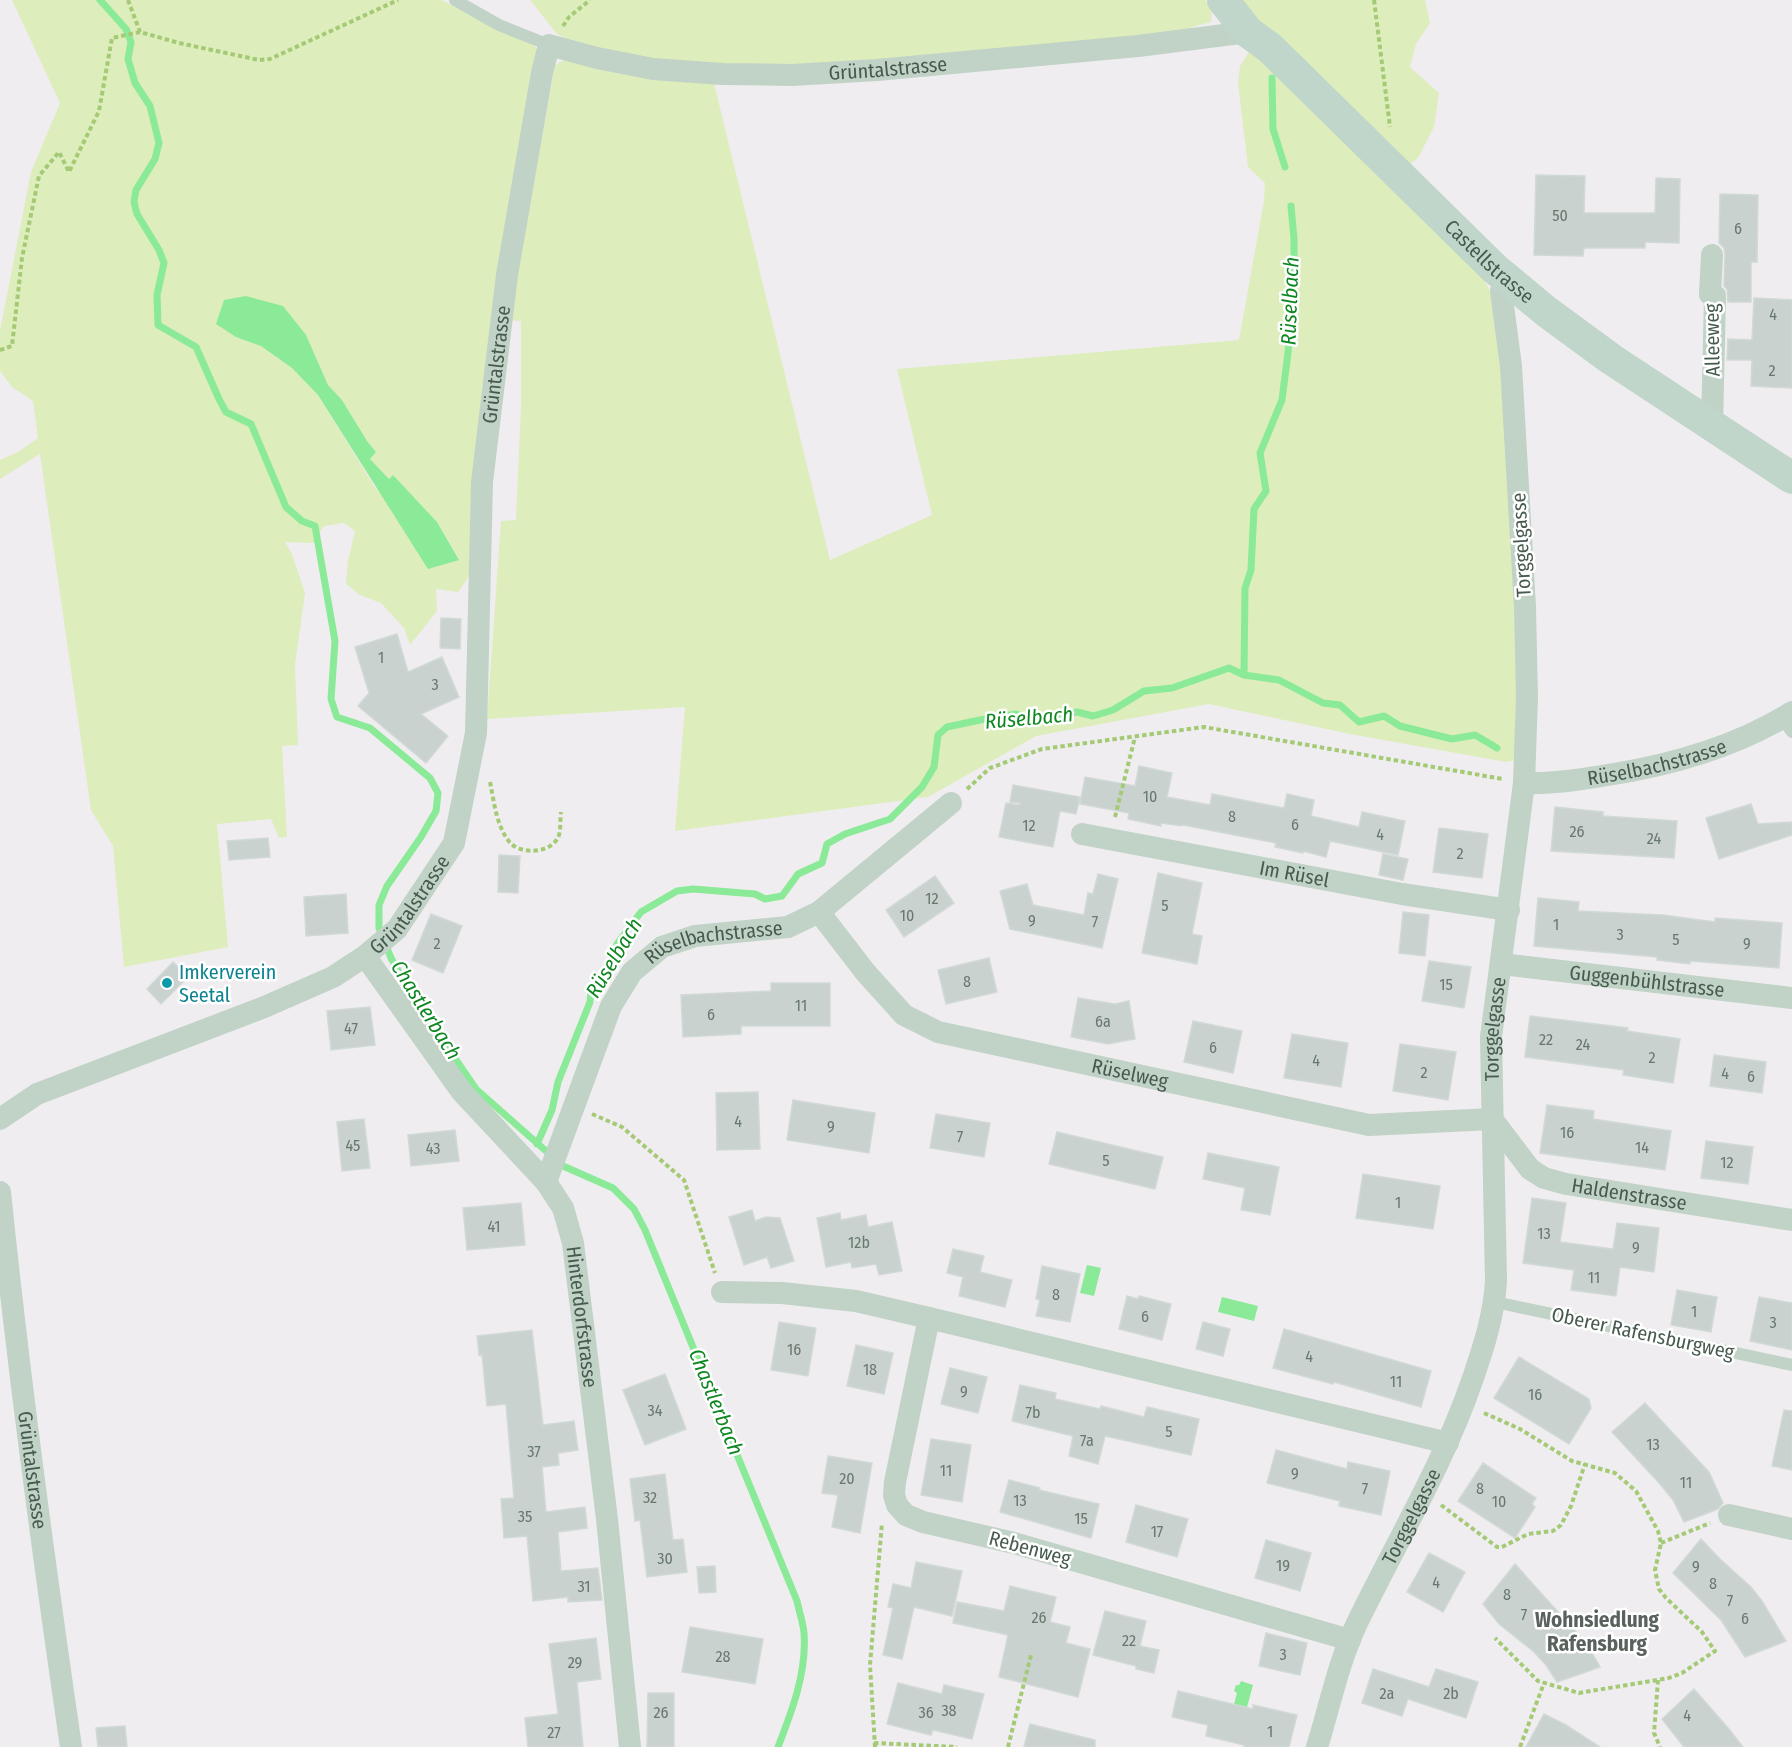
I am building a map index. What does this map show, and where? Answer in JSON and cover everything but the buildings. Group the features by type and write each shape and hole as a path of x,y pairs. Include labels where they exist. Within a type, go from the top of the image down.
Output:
{"street":[{"name":"Castellstrasse","path":"1223,0 1248,32 1270,48 1495,269 1547,312 1611,359 1792,478"},
{"name":"Grüntalstrasse","path":"0,1119 38,1094 262,1008 333,977 368,954 397,929 454,843 476,733 482,482 507,275 542,73 549,45 597,58 653,69 722,75 792,75 877,70 1138,46 1248,32"},
{"name":"Alleeweg","path":"1712,255 1710,294 1715,296 1712,425"},
{"name":"Torggelgasse","path":"1317,1747 1350,1640 1448,1443 1464,1404 1488,1332 1495,1302 1491,1037 1524,783 1527,698 1525,607 1511,366 1501,291 1507,279"},
{"name":"Rüselbachstrasse","path":"1524,783 1550,784 1632,771 1677,761 1789,721"},
{"name":"Rüselbachstrasse","path":"552,1167 611,1006 632,972 662,947 695,936 788,927 819,912 951,803"},
{"name":"Im Rüsel","path":"1082,834 1402,894 1509,910"},
{"name":"Rüselweg","path":"819,912 866,973 904,1015 938,1032 1369,1125 1492,1119"},
{"name":"Hinterdorfstrasse","path":"368,954 462,1092 552,1167 573,1243 608,1519 630,1747"},
{"name":"Guggenbühlstrasse","path":"1502,964 1792,998"},
{"name":"Haldenstrasse","path":"1492,1119 1530,1169 1544,1178 1566,1184 1792,1220"},
{"name":"Grüntalstrasse","path":"0,1192 35,1502 71,1747"},
{"path":"722,1292 782,1293 856,1301 1448,1443"},
{"path":"897,1505 894,1495 895,1482 929,1318"},
{"name":"Rebenweg","path":"897,1505 906,1515 923,1522 1025,1546 1350,1640"},
{"path":"1729,1515 1792,1529"}],"lane":[{"path":"455,0 499,25 549,45"},
{"name":"Oberer Rafensburgweg","path":"1495,1302 1792,1365"}],"path":[{"path":"128,0 140,32"},
{"path":"0,350 12,346 22,258 39,176 59,152 69,172 99,111 112,38 140,32 179,43 260,60 270,59 398,0"},
{"path":"549,45 569,17 590,0"},
{"path":"1374,0 1395,170"},
{"path":"951,803 990,768 1042,749 1204,727 1524,783"},
{"path":"1110,839 1135,737"},
{"path":"490,781 499,824 509,842 522,850 538,850 550,846 559,836 561,812"},
{"path":"575,1106 621,1127 684,1180 722,1292"},
{"path":"1464,1404 1520,1429 1572,1461 1615,1473 1636,1491 1658,1531 1661,1543 1655,1570 1659,1589 1702,1632 1715,1651 1682,1673 1658,1680 1579,1693 1538,1681 1495,1638"},
{"path":"1423,1492 1497,1547 1502,1547 1528,1534 1553,1531 1561,1525 1571,1506 1585,1464"},
{"path":"897,1505 882,1520 870,1665 874,1745 957,1747"},
{"path":"1661,1543 1729,1515"},
{"path":"1008,1747 1031,1655"},
{"path":"1658,1680 1654,1733 1660,1747"},
{"path":"1520,1747 1544,1683"}],"shaded area":[{"path":"12,0 442,0 499,31 532,43 538,50 473,555 468,557 469,576 458,592 436,589 437,611 410,645 404,628 381,603 360,595 346,584 348,561 355,531 344,523 324,526 313,543 285,542 292,554 305,593 295,665 298,745 282,746 287,837 279,838 271,819 217,824 228,947 124,967 113,846 91,810 40,454 0,479 0,460 18,452 38,438 33,401 12,387 0,371 0,331 31,172 60,103","holes":["306,335 328,385 342,400 376,452 370,459 389,479 393,475 437,522 459,559 376,489 318,395 292,368 261,346"]},
{"path":"530,0 1205,0 1212,8 1211,22 1153,38 815,70 653,63 575,43 557,34"},
{"path":"1232,0 1425,0 1430,23 1416,44 1410,67 1439,93 1434,127 1418,158 1389,181 1481,275 1490,291 1504,374 1520,683 1516,760 1506,762 1350,734 1209,704 1036,736 928,797 675,831 685,707 487,719 501,521 516,520 521,406 521,321 509,320 555,65 566,59 713,79 830,560 932,515 897,369 1239,340 1264,201 1265,183 1248,167 1238,83 1240,66 1249,52 1262,57"},
{"path":"246,296 283,306 306,335 328,385 342,400 376,452 370,459 389,479 393,475 437,522 459,560 428,569 318,395 292,368 261,346 236,337 216,324 224,300"},
{"path":"1087,1265 1101,1268 1094,1296 1080,1293"},
{"path":"1222,1297 1258,1306 1254,1321 1218,1312"},
{"path":"1241,1681 1253,1685 1246,1711 1233,1708 1237,1693 1234,1691 1236,1685 1239,1685"}],"waterway":[{"name":"Chastlerbach","path":"100,0 126,29 131,42 128,59 135,83 150,106 159,143 155,159 136,190 134,202 137,214 159,250 164,263 157,295 158,325 196,347 226,412 251,424 286,507 302,521 315,526 335,641 331,699 337,717 370,728 430,778 438,793 436,811 387,886 379,905 379,928 391,958 413,997 476,1089 563,1166 613,1188 634,1209 645,1230 797,1601 804,1633 803,1662 793,1705 778,1747"},
{"path":"1272,78 1273,129 1285,167"},
{"name":"Rüselbach","path":"537,1144 552,1110 558,1082 590,1002 591,990 609,971 617,944 641,912 677,891 693,889 755,894 765,899 782,896 798,874 822,863 827,844 845,834 890,819 922,787 934,767 938,735 947,727 1016,714 1040,721 1077,712 1093,716 1113,710 1144,691 1172,688 1229,668 1244,675 1245,588 1251,570 1254,509 1266,491 1260,453 1282,400 1288,353 1294,286 1291,206"},
{"path":"1244,675 1279,680 1323,703 1340,705 1359,722 1384,716 1400,726 1452,739 1475,735 1497,748"}],"place":[{"name":"Imkerverein Seetal","path":"167,983"}],"district":[{"name":"Wohnsiedlung Rafensburg","path":"1597,1632"}]}
